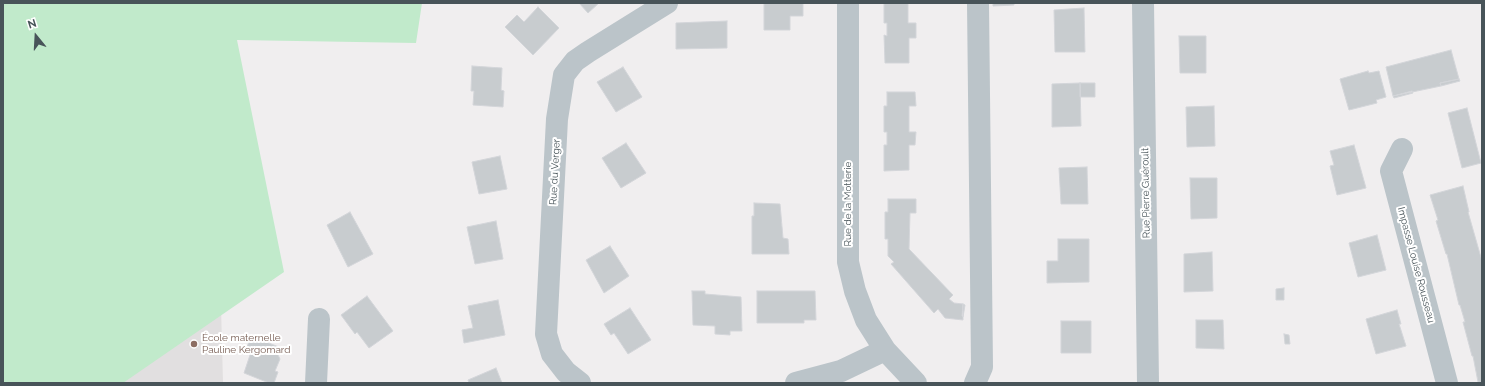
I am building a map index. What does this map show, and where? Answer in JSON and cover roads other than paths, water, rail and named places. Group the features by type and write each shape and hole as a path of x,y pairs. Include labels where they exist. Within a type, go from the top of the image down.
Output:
{"street":[{"name":"Rue du Verger","path":"580,383 566,372 552,354 546,334 557,119 564,75 575,61 667,3"},
{"name":"Rue de la Motterie","path":"848,3 848,262 855,292 866,320 885,350 916,383"},
{"path":"975,383 982,367 978,3"},
{"name":"Rue Pierre Guéroult","path":"1143,3 1148,383"},
{"name":"Impasse Louise Rousseau","path":"1402,149 1391,171 1447,383"},
{"path":"316,383 319,319"},
{"path":"796,383 820,378 841,371 885,350"}],"place":[{"name":"École maternelle Pauline Kergomard","path":"194,344"}]}
